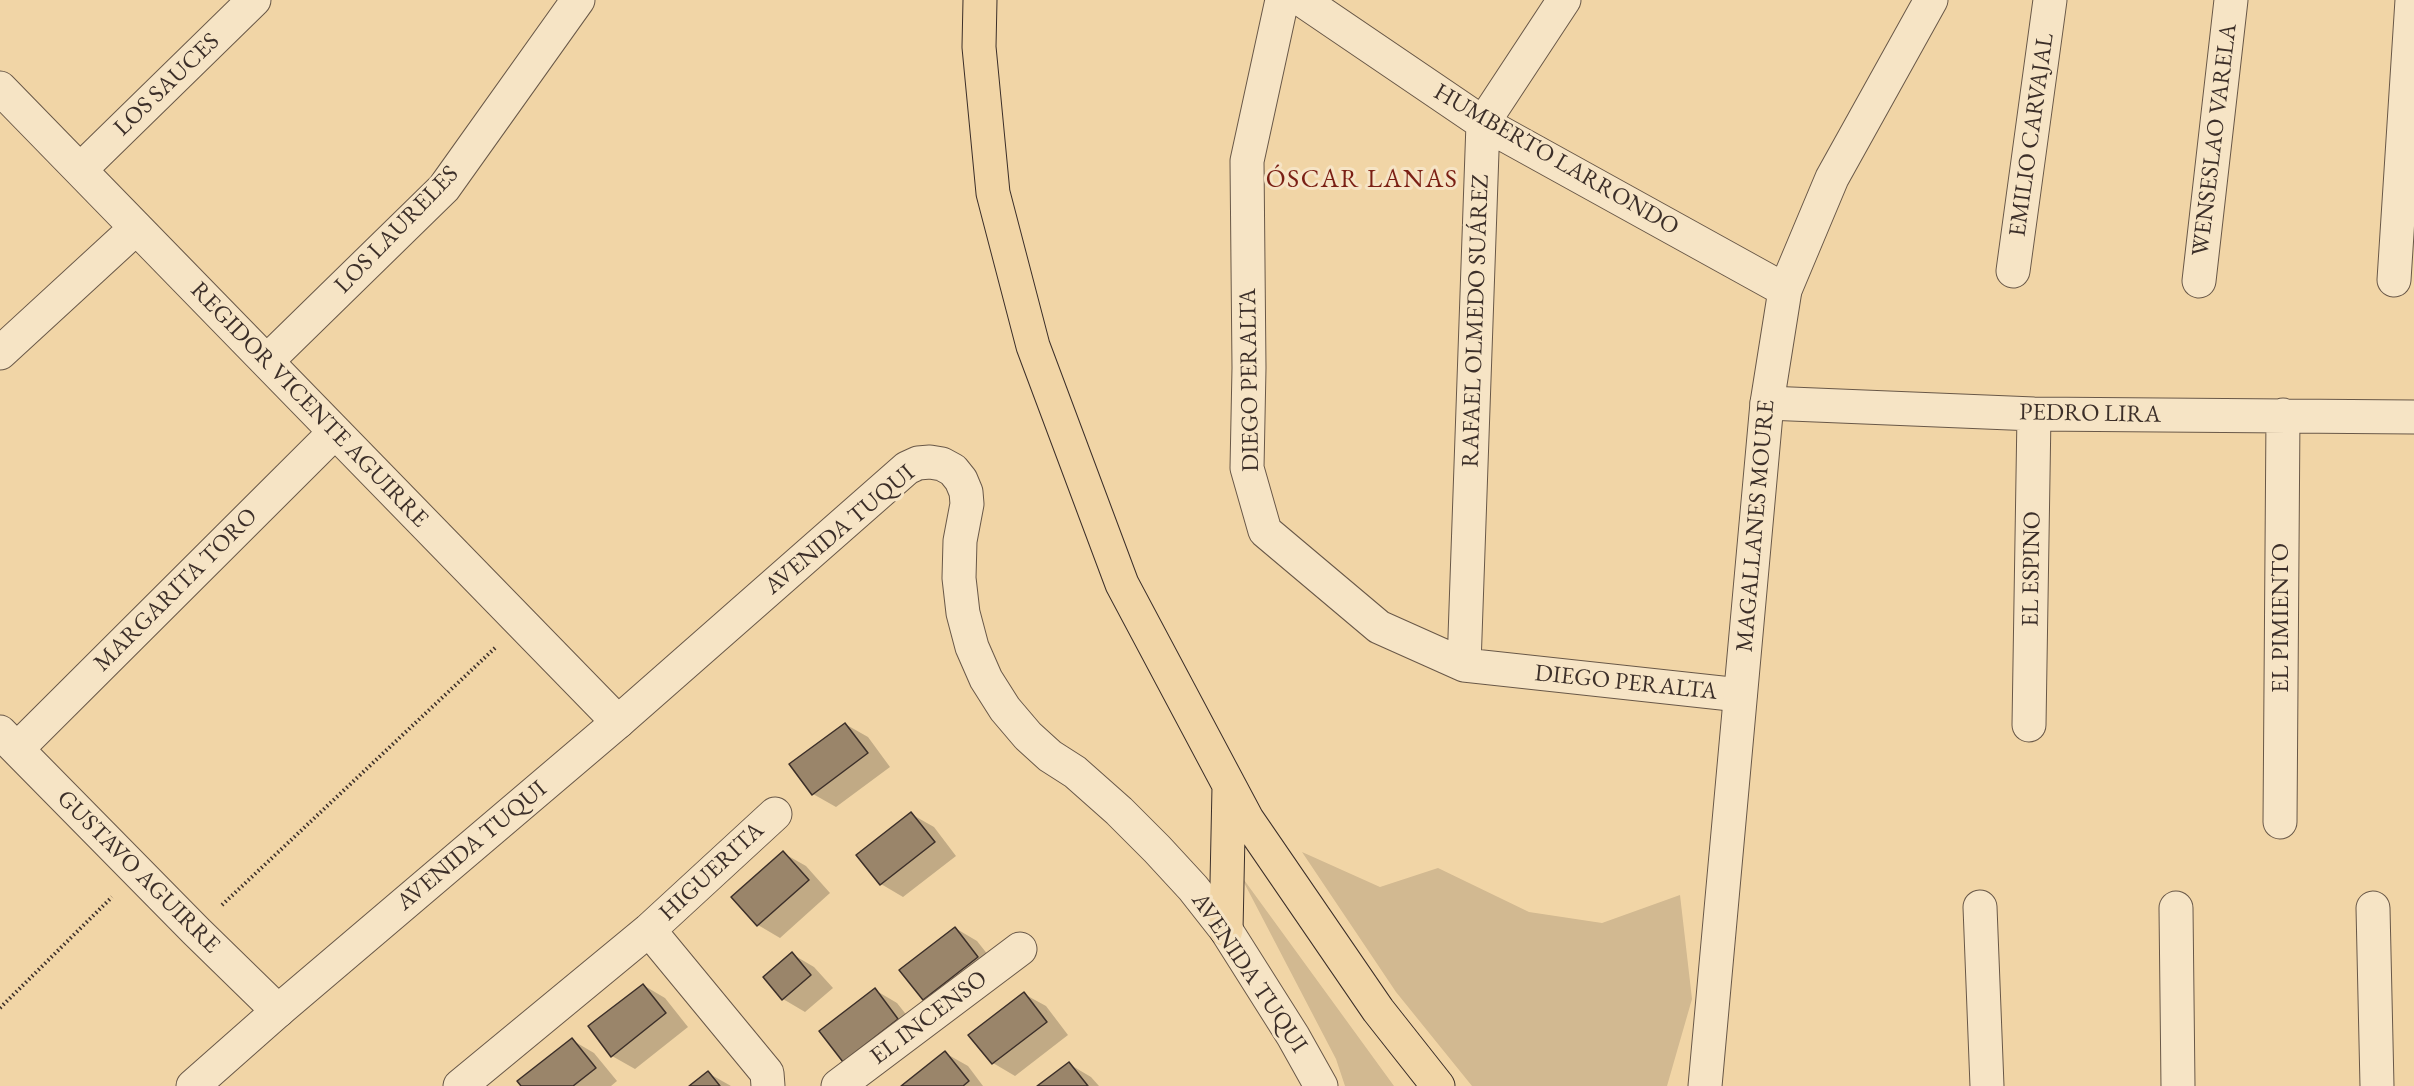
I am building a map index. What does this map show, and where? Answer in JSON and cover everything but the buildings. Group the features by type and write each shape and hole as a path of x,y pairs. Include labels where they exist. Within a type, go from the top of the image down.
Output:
{"main road":[{"path":"980,0 979,47 993,194 1033,346 1122,584 1247,819 1372,1001 1438,1086"},
{"path":"1226,930 1228,785"}],"street":[{"name":"LOS SAUCES","path":"80,170 254,0"},
{"name":"LOS LAURELES","path":"267,361 444,188 579,0"},
{"name":"DIEGO PERALTA","path":"1282,0 1247,161 1249,368 1247,468 1265,531 1379,627 1464,665 1740,695"},
{"name":"HUMBERTO LARRONDO","path":"1302,0 1483,123 1785,290"},
{"path":"1483,123 1564,0"},
{"name":"MAGALLANES MOURE","path":"1705,1086 1767,404 1785,290 1832,178 1931,0"},
{"name":"EMILIO CARVAJAL","path":"2013,271 2050,0"},
{"name":"WENSESLAO VARELA","path":"2199,281 2231,0"},
{"path":"2394,280 2412,0"},
{"name":"REGIDOR VICENTE AGUIRRE","path":"0,88 618,722"},
{"name":"RAFAEL OLMEDO SUÁREZ","path":"1464,665 1483,123"},
{"path":"0,353 136,228"},
{"name":"PEDRO LIRA","path":"1767,404 2034,414 2414,417"},
{"name":"EL ESPINO","path":"2029,725 2034,414"},
{"name":"EL PIMIENTO","path":"2280,822 2283,415"},
{"name":"MARGARITA TORO","path":"8,740 335,432"},
{"name":"AVENIDA TUQUI","path":"193,1086 618,722 907,468 918,463 930,462 942,464 953,470 961,480 966,492 967,504 960,541 959,578 963,614 972,647 986,679 1005,709 1028,736 1050,756 1075,772 1149,841 1193,888 1226,930 1293,1036 1321,1086"},
{"name":"GUSTAVO AGUIRRE","path":"8,740 278,1011"},
{"name":"HIGUERITA","path":"460,1086 649,930 775,814"},
{"path":"1980,907 1987,1086"},
{"path":"2176,908 2178,1086"},
{"path":"2373,908 2377,1086"},
{"path":"649,930 767,1073 768,1086"},
{"name":"EL INCENSO","path":"838,1086 1020,949"}],"path":[{"path":"196,931 521,623"},
{"path":"0,1008 138,872"}],"shaded area":[{"path":"1302,852 1380,887 1438,868 1529,912 1602,923 1680,895 1692,999 1667,1086 1472,1086 1396,992"},
{"path":"1239,873 1394,1086 1345,1086 1336,1059"}],"district":[{"name":"ÓSCAR LANAS","path":"1362,180"}]}
